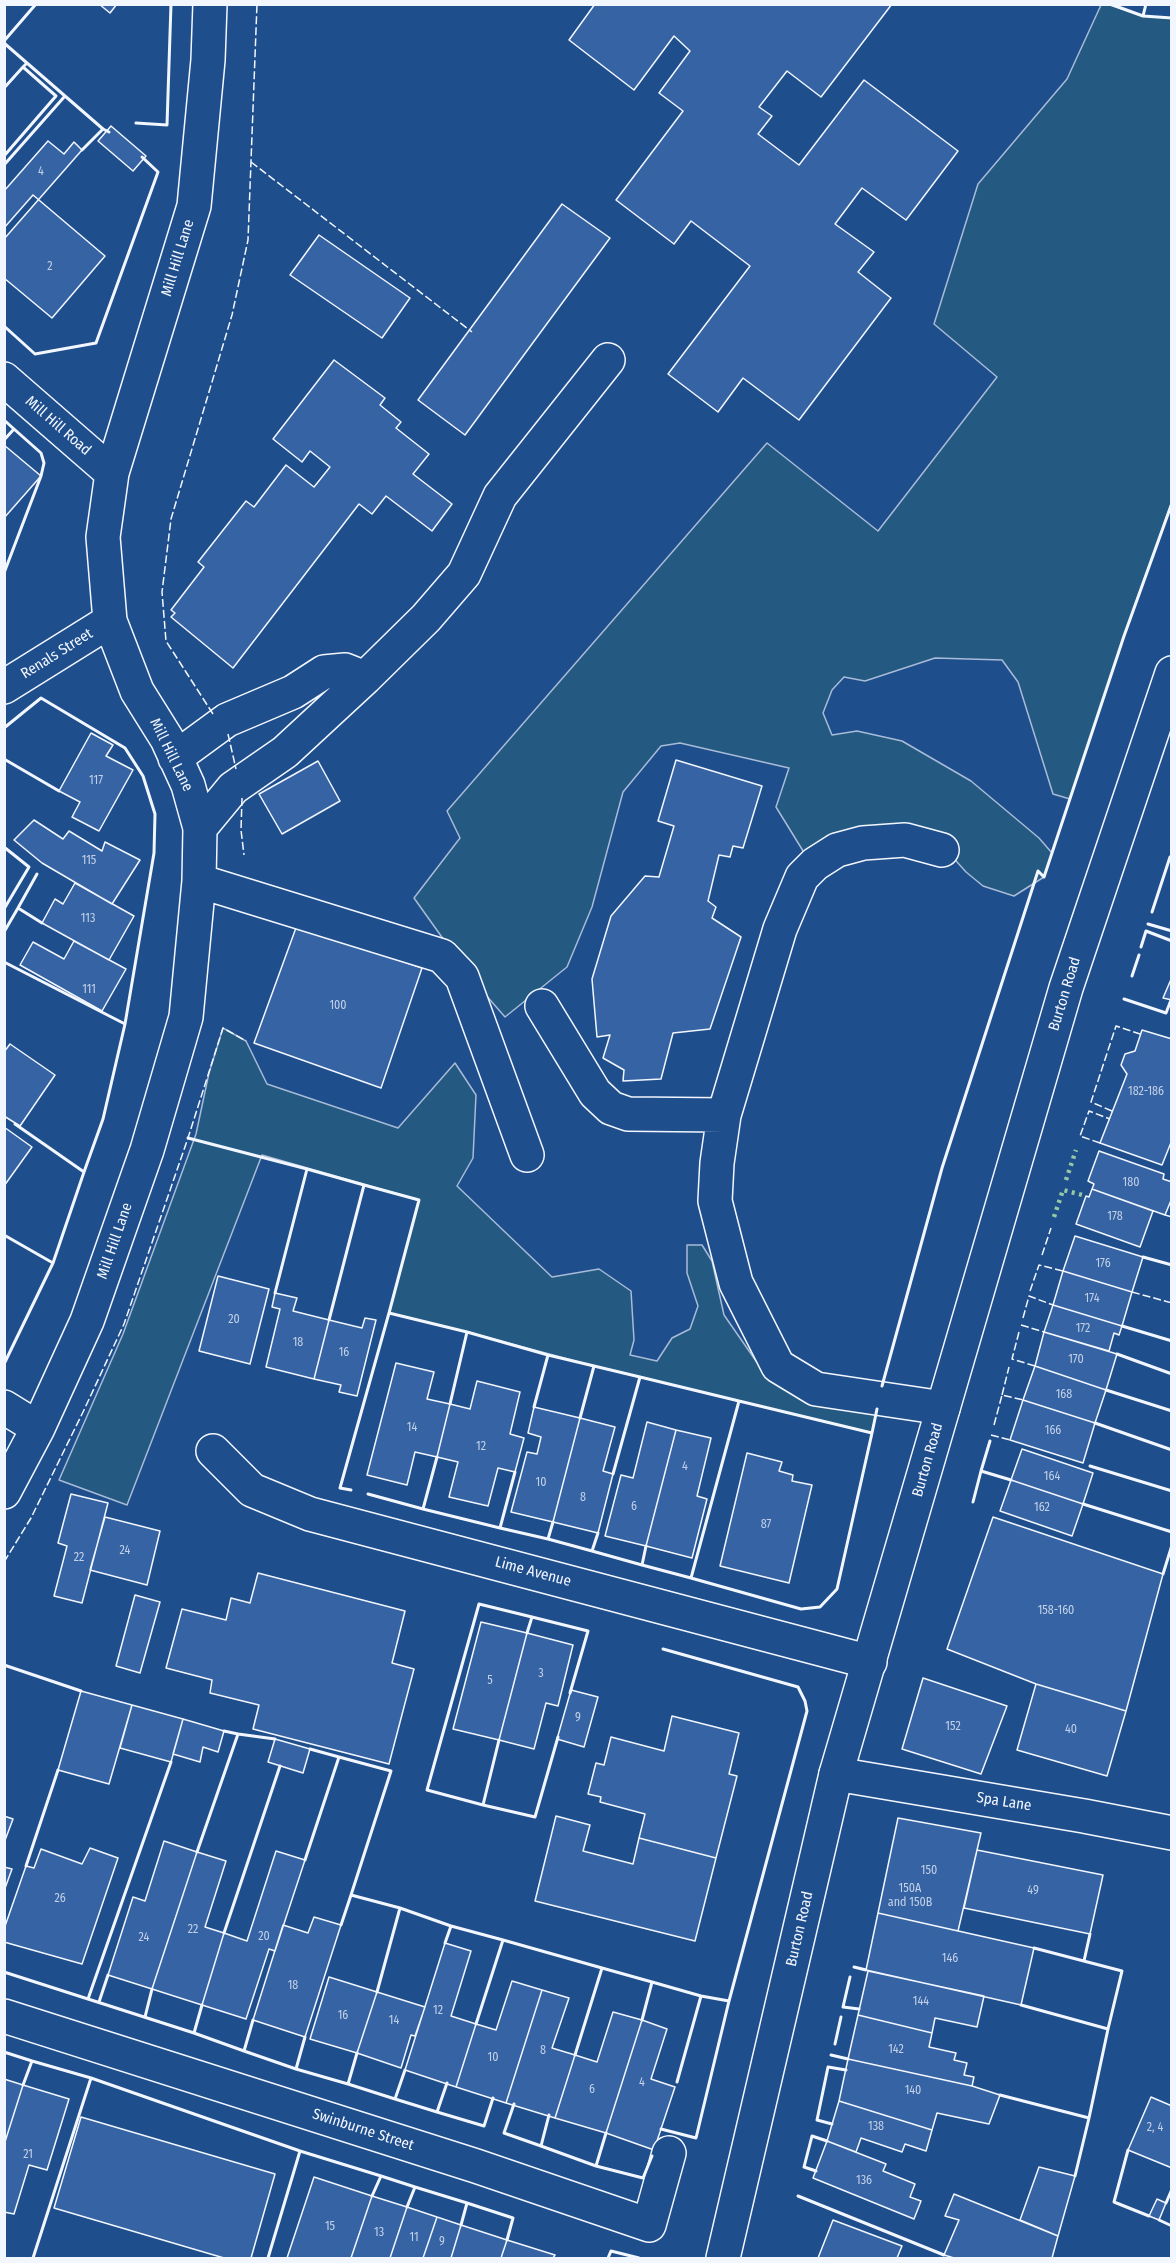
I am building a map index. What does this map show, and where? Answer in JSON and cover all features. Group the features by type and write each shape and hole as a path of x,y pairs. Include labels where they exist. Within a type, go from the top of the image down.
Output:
{"street":[{"name":"Mill Hill Lane","path":"4,1492 38,1428 87,1322 147,1150 186,1017 199,881 200,828 188,785 167,739 137,691 110,621 104,537 112,473 194,206 208,60 210,4"},
{"path":"200,828 233,788 285,752 426,618 464,574 500,496 608,360"},
{"name":"Mill Hill Road","path":"4,379 112,473"},
{"name":"Renals Street","path":"4,687 110,621"},
{"path":"176,758 227,720 293,692 324,672 345,670 365,678"},
{"name":"Burton Road","path":"723,2259 836,1774 1066,988 1172,673"},
{"path":"942,850 904,840 863,843 837,850 815,864 802,877 780,929 724,1115 717,1163 715,1201 736,1283 778,1366 816,1389 943,1408"},
{"path":"199,881 442,956 462,977 527,1155"},
{"path":"542,1006 595,1093 611,1108 628,1114 724,1115"},
{"path":"4,1407 38,1428"},
{"name":"Lime Avenue","path":"213,1451 252,1490 310,1514 870,1662"},
{"name":"Spa Lane","path":"836,1774 1172,1833"},
{"name":"Swinburne Street","path":"4,2016 476,2166 649,2225 669,2153"}],"shaded area":[{"path":"1101,5 1110,5 1143,16 1171,18 1171,504 1070,799 1053,794 1018,682 1002,660 935,658 865,681 844,677 832,690 823,713 832,735 857,731 902,741 971,781 1039,838 1052,853 1044,877 1014,896 983,886 949,853 808,859 776,807 789,768 680,743 661,746 623,792 592,907 567,967 505,1017 471,978 414,898 460,838 447,811 767,443 878,531 997,377 934,324 978,184 1067,79"},
{"path":"223,1028 246,1041 267,1084 398,1128 455,1063 476,1095 473,1158 457,1186 552,1277 599,1269 631,1291 634,1340 630,1355 657,1361 672,1338 690,1329 698,1306 687,1273 687,1245 702,1245 712,1261 724,1315 756,1361 781,1387 876,1413 872,1433 594,1366 389,1313 419,1200 262,1155 127,1505 59,1480 123,1334 196,1134 209,1073"}],"building":[{"path":"99,4 117,4 110,13"},
{"path":"595,4 892,4 821,97 787,71 759,107 772,116 758,134 799,165 864,80 958,151 906,220 862,188 835,224 874,252 858,272 891,298 799,420 743,378 718,412 668,374 750,266 691,221 674,244 616,200 683,111 659,93 690,51 674,36 634,90 569,40"},
{"path":"111,126 146,156 133,171 98,141"},
{"path":"48,141 64,154 74,142 82,150 4,239 4,191"},
{"path":"33,195 105,256 52,318 4,278 4,228"},
{"path":"562,204 610,238 465,435 418,400"},
{"path":"319,235 410,298 382,338 290,275"},
{"path":"334,360 385,398 380,405 401,422 396,428 429,454 413,474 452,504 432,531 386,496 372,514 359,504 233,668 171,617 175,613 171,610 204,567 198,562 246,501 254,507 286,465 314,487 330,467 310,451 302,462 273,439"},
{"path":"4,445 41,476 4,518"},
{"path":"91,733 113,745 106,756 133,770 99,831 72,817 80,802 59,791"},
{"path":"676,760 762,786 743,848 733,846 730,857 719,855 708,901 716,907 712,918 741,937 710,1029 673,1033 661,1079 623,1081 624,1070 603,1058 610,1035 597,1037 592,979 611,916 645,876 659,877 674,826 658,821"},
{"path":"318,761 340,801 282,834 259,794"},
{"path":"34,820 63,839 69,831 102,851 105,842 140,860 112,904 42,863 14,840"},
{"path":"75,883 134,916 109,960 42,923 55,899 63,904"},
{"path":"297,925 422,968 381,1088 254,1043"},
{"path":"74,941 126,969 102,1011 20,965 33,942 64,959"},
{"path":"1172,977 1172,1000 1163,998"},
{"path":"1142,1030 1172,1039 1172,1140 1162,1165 1100,1143 1127,1074 1121,1065 1125,1054 1135,1051"},
{"path":"10,1044 55,1075 20,1126 4,1116 4,1052"},
{"path":"4,1127 32,1147 4,1186"},
{"path":"1099,1151 1164,1174 1163,1179 1172,1182 1172,1198 1165,1215 1092,1189 1094,1184 1088,1181"},
{"path":"1092,1189 1153,1211 1140,1247 1076,1224 1086,1196 1089,1197"},
{"path":"1075,1236 1143,1257 1132,1292 1063,1271"},
{"path":"1063,1271 1132,1292 1122,1326 1053,1305"},
{"path":"218,1276 269,1289 250,1364 199,1351"},
{"path":"275,1293 297,1298 293,1311 329,1320 314,1379 266,1367 280,1309 272,1307"},
{"path":"1053,1305 1122,1326 1119,1335 1114,1333 1109,1351 1044,1332"},
{"path":"365,1318 376,1320 357,1396 339,1392 341,1385 314,1379 329,1320 362,1328"},
{"path":"1044,1332 1117,1354 1106,1390 1035,1366"},
{"path":"396,1363 434,1372 427,1399 450,1404 437,1457 415,1452 407,1485 367,1475"},
{"path":"1035,1366 1106,1390 1095,1423 1023,1400"},
{"path":"477,1381 520,1392 510,1434 524,1438 515,1472 498,1468 488,1506 449,1497 458,1462 437,1457 450,1404 470,1409"},
{"path":"1023,1400 1095,1423 1083,1463 1010,1440"},
{"path":"534,1407 580,1418 553,1522 511,1512 527,1452 537,1454 541,1437 528,1433"},
{"path":"580,1418 615,1427 603,1471 613,1474 598,1533 553,1522"},
{"path":"647,1422 676,1430 646,1546 605,1536 621,1475 633,1478"},
{"path":"676,1430 711,1438 697,1496 707,1499 692,1558 646,1546"},
{"path":"1022,1449 1093,1473 1083,1504 1011,1480"},
{"path":"747,1453 782,1462 779,1471 793,1475 792,1481 812,1485 789,1583 720,1566"},
{"path":"1011,1480 1083,1504 1072,1536 1000,1511"},
{"path":"71,1494 108,1503 82,1603 54,1596 67,1546 58,1543"},
{"path":"105,1517 160,1531 147,1585 90,1570"},
{"path":"993,1517 1163,1574 1126,1711 1036,1684 947,1649"},
{"path":"258,1573 405,1611 392,1663 414,1669 389,1764 253,1729 259,1705 210,1693 212,1680 166,1668 182,1609 226,1620 231,1598 250,1603"},
{"path":"135,1595 160,1602 140,1673 116,1666"},
{"path":"481,1622 527,1633 499,1740 453,1729"},
{"path":"527,1633 573,1645 558,1706 546,1703 534,1749 499,1740"},
{"path":"923,1678 1007,1706 981,1774 902,1749"},
{"path":"1036,1684 1126,1711 1107,1776 1017,1750"},
{"path":"571,1690 598,1697 584,1747 557,1739"},
{"path":"81,1691 132,1705 109,1784 58,1770"},
{"path":"132,1705 183,1719 171,1762 120,1748"},
{"path":"672,1716 739,1733 729,1774 737,1776 716,1858 639,1838 645,1814 600,1802 601,1797 588,1794 596,1763 604,1765 611,1737 664,1751"},
{"path":"183,1719 224,1731 218,1752 203,1747 200,1762 173,1754"},
{"path":"275,1739 310,1749 303,1773 268,1762"},
{"path":"4,1816 13,1819 4,1843"},
{"path":"556,1816 590,1825 583,1851 633,1864 639,1838 716,1858 695,1941 535,1901"},
{"path":"898,1818 981,1833 958,1931 878,1913"},
{"path":"164,1841 197,1852 152,1989 108,1975 133,1897 145,1901"},
{"path":"90,1848 118,1858 82,1964 4,1942 4,1929 26,1866 34,1868 41,1849 82,1864"},
{"path":"977,1850 1103,1875 1090,1934 964,1908"},
{"path":"276,1851 305,1860 275,1951 269,1949 246,2019 202,2005 224,1933 247,1941"},
{"path":"197,1852 226,1861 205,1927 224,1933 202,2005 152,1989"},
{"path":"4,1867 12,1869 4,1891"},
{"path":"878,1913 1034,1948 1021,2005 866,1970"},
{"path":"314,1917 341,1925 305,2037 253,2020 283,1925 308,1933"},
{"path":"445,1943 471,1951 451,2016 476,2024 456,2087 405,2070"},
{"path":"868,1971 984,1996 977,2027 935,2018 932,2033 858,2015"},
{"path":"329,1977 377,1992 357,2053 310,2039"},
{"path":"512,1981 542,1990 506,2103 456,2087 476,2024 496,2030"},
{"path":"542,1990 569,1998 552,2048 575,2055 555,2118 506,2103"},
{"path":"377,1992 425,2007 415,2036 411,2035 401,2068 357,2053"},
{"path":"613,2012 642,2020 606,2133 555,2118 575,2055 597,2062"},
{"path":"858,2015 932,2033 929,2047 956,2053 954,2060 967,2063 964,2075 974,2077 972,2086 848,2059"},
{"path":"642,2020 667,2029 651,2079 675,2087 654,2150 606,2133"},
{"path":"848,2059 972,2086 1000,2095 989,2124 937,2113 932,2130 839,2101"},
{"path":"4,2079 23,2085 4,2145"},
{"path":"23,2085 69,2099 47,2170 29,2165 14,2214 4,2212 4,2145"},
{"path":"1151,2097 1172,2106 1172,2168 1128,2150"},
{"path":"839,2101 932,2130 926,2151 905,2144 902,2152 861,2138 856,2152 827,2141"},
{"path":"81,2117 275,2174 251,2258 224,2258 54,2208"},
{"path":"827,2141 886,2164 883,2171 915,2184 910,2197 921,2201 914,2219 813,2178"},
{"path":"1039,2167 1075,2176 1058,2236 1020,2220"},
{"path":"314,2177 372,2196 351,2258 287,2258"},
{"path":"954,2194 1058,2236 1052,2258 954,2258 944,2255 959,2220 945,2216"},
{"path":"372,2196 407,2207 390,2258 351,2258"},
{"path":"1157,2199 1166,2203 1159,2220 1149,2216"},
{"path":"407,2207 437,2217 423,2258 390,2258"},
{"path":"437,2217 461,2225 451,2258 423,2258"},
{"path":"833,2220 902,2246 897,2258 818,2258"},
{"path":"461,2225 507,2240 501,2258 451,2258"},
{"path":"507,2240 555,2255 553,2258 501,2258"}],"hedge":[{"path":"1066,1180 1076,1150"},
{"path":"1054,1217 1063,1190 1086,1196"}],"fence":[{"path":"213,714 166,641 162,592 171,519 232,315 248,240 257,4"},
{"path":"251,162 472,332"},
{"path":"228,734 236,769"},
{"path":"242,798 241,830 244,855"},
{"path":"1112,1111 1091,1102 1116,1026 1140,1034"},
{"path":"4,1562 31,1518 124,1324 223,1028 246,1041"},
{"path":"1100,1143 1080,1136 1089,1111 1110,1119"},
{"path":"1165,1215 1172,1217"},
{"path":"1042,1255 1051,1228"},
{"path":"1030,1291 1039,1265 1063,1271"},
{"path":"1132,1292 1172,1303"},
{"path":"1023,1318 1029,1296 1053,1305"},
{"path":"1021,1325 1044,1332"},
{"path":"1019,1332 1012,1359 1035,1366"},
{"path":"1002,1395 1009,1367"},
{"path":"994,1425 1002,1395 1023,1400"},
{"path":"991,1435 1010,1440"}],"wall":[{"path":"4,41 36,4"},
{"path":"136,123 167,125 171,4"},
{"path":"1110,4 1143,16 1146,4"},
{"path":"1143,16 1172,18"},
{"path":"4,43 27,63"},
{"path":"23,67 27,63 65,96"},
{"path":"4,88 23,67 56,96 4,156"},
{"path":"4,165 65,96 103,129"},
{"path":"82,150 103,129 109,132"},
{"path":"4,326 35,354 96,343 158,172 142,157"},
{"path":"4,420 14,429"},
{"path":"4,440 14,429 41,453 44,463 4,573"},
{"path":"882,1386 942,1168 1038,871 1044,877 1124,636 1172,503"},
{"path":"4,728 41,698 125,748 143,776 155,814 154,853 125,1024"},
{"path":"4,759 59,791"},
{"path":"4,847 29,867 4,909"},
{"path":"1152,912 1170,857"},
{"path":"18,908 37,874"},
{"path":"4,932 18,908 42,923"},
{"path":"1148,924 1172,931"},
{"path":"1141,947 1146,931 1172,941"},
{"path":"1132,976 1139,955"},
{"path":"4,962 125,1024 103,1119 84,1172"},
{"path":"1124,999 1166,1013 1171,1000"},
{"path":"15,1124 84,1172 53,1263"},
{"path":"188,1138 307,1169"},
{"path":"275,1293 307,1169 364,1185"},
{"path":"329,1320 364,1185 419,1200 389,1313"},
{"path":"4,1235 53,1263 5,1362"},
{"path":"1143,1257 1172,1265"},
{"path":"351,1490 340,1488 389,1313 467,1332"},
{"path":"1122,1326 1172,1341"},
{"path":"450,1404 467,1332 548,1355"},
{"path":"1117,1354 1172,1374"},
{"path":"534,1407 548,1355 594,1366"},
{"path":"580,1418 594,1366 640,1377 613,1474"},
{"path":"640,1377 739,1401 691,1578 642,1565"},
{"path":"1106,1390 1172,1411"},
{"path":"691,1578 801,1609 820,1607 837,1589 872,1433 739,1401"},
{"path":"872,1433 877,1409"},
{"path":"1095,1423 1172,1450"},
{"path":"981,1471 990,1441"},
{"path":"368,1494 423,1509 437,1457"},
{"path":"1090,1466 1172,1491"},
{"path":"973,1502 981,1471 1011,1480"},
{"path":"423,1509 500,1528 515,1472"},
{"path":"1083,1504 1172,1532"},
{"path":"500,1528 548,1539 553,1522"},
{"path":"548,1539 592,1551 598,1533"},
{"path":"1163,1574 1172,1545"},
{"path":"592,1551 642,1565 646,1546"},
{"path":"499,1740 483,1805 427,1790 479,1604 532,1617 527,1633"},
{"path":"532,1617 588,1631 570,1693"},
{"path":"663,1649 798,1687 807,1711 729,2001"},
{"path":"4,1665 81,1691"},
{"path":"224,1731 238,1734"},
{"path":"197,1852 238,1734 275,1739"},
{"path":"483,1805 535,1817 558,1737"},
{"path":"310,1749 339,1757"},
{"path":"305,1860 339,1757 391,1771 351,1895"},
{"path":"4,1972 88,1999 171,1762"},
{"path":"224,1933 280,1766"},
{"path":"26,1866 58,1770"},
{"path":"341,1925 351,1895 400,1908"},
{"path":"377,1992 400,1908 451,1926"},
{"path":"445,1943 451,1926 503,1940"},
{"path":"1084,1961 1090,1934"},
{"path":"476,2024 503,1940 602,1968"},
{"path":"1034,1948 1122,1971 1108,2029"},
{"path":"854,1967 866,1970"},
{"path":"575,2055 602,1968 652,1982"},
{"path":"99,2002 108,1975"},
{"path":"850,1977 843,2007 859,2009"},
{"path":"642,2020 652,1982 701,1996"},
{"path":"145,2017 152,1989"},
{"path":"661,2129 696,2138 729,2001 701,1996 677,2082"},
{"path":"88,1999 194,2033"},
{"path":"202,2005 194,2033 244,2051"},
{"path":"1021,2005 1108,2029 1089,2118"},
{"path":"835,2044 841,2017"},
{"path":"253,2020 244,2051 296,2069"},
{"path":"305,2037 296,2069 348,2084 357,2053"},
{"path":"4,2052 32,2061 23,2085"},
{"path":"831,2055 848,2059"},
{"path":"32,2061 91,2078 33,2258"},
{"path":"832,2124 817,2120 828,2067 846,2070"},
{"path":"348,2084 395,2099 405,2070"},
{"path":"91,2078 300,2151 381,2176 372,2196"},
{"path":"395,2099 437,2112 447,2083"},
{"path":"1000,2095 1089,2118 1075,2176"},
{"path":"437,2112 484,2126 493,2098"},
{"path":"514,2104 504,2133 541,2146 549,2115"},
{"path":"541,2146 596,2166 606,2133"},
{"path":"816,2171 804,2167 812,2136 827,2141"},
{"path":"1128,2150 1114,2202 1149,2216"},
{"path":"268,2258 300,2151"},
{"path":"596,2166 643,2178 652,2156"},
{"path":"381,2176 415,2187 407,2207"},
{"path":"415,2187 467,2203 461,2225"},
{"path":"1166,2203 1172,2189"},
{"path":"798,2196 944,2255"},
{"path":"467,2203 513,2218 507,2240"},
{"path":"1159,2220 1172,2226"},
{"path":"608,2258 611,2251 639,2258"}]}
